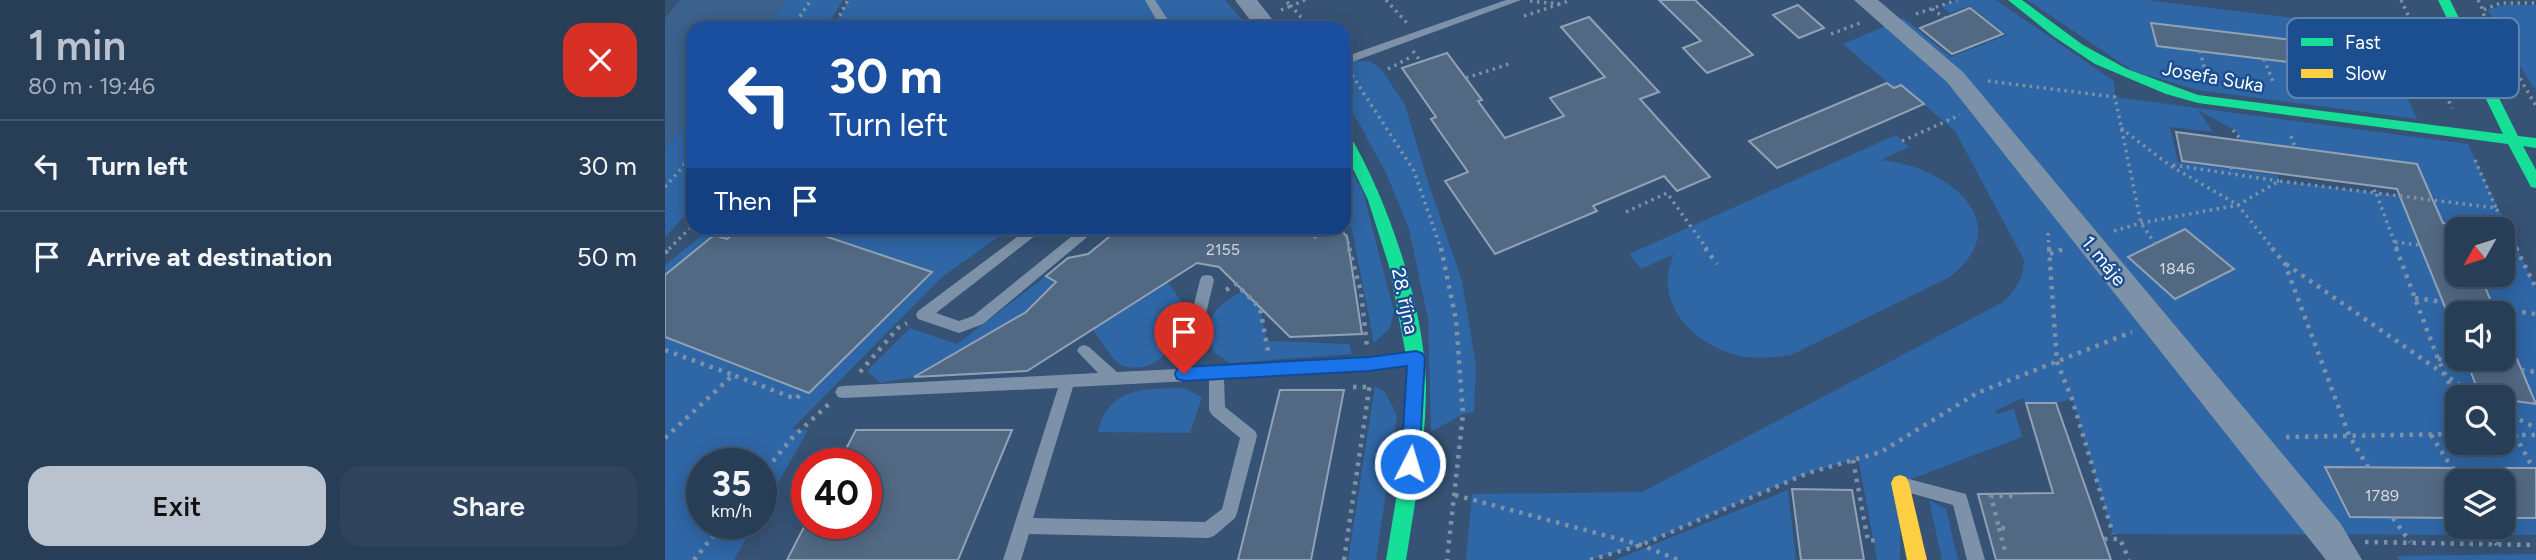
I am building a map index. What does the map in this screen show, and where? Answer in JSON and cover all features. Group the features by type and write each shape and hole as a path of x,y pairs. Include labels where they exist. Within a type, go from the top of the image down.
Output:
{"street":[{"path":"1246,0 1262,21"},
{"name":"Josefa Suka","path":"2014,0 2083,55 2122,77 2161,91 2210,101 2536,143"},
{"path":"2444,0 2452,18"},
{"name":"1. máje","path":"1879,12 1955,77 2336,545"},
{"path":"2491,98 2536,183"},
{"name":"28. října","path":"1351,147 1361,162 1380,208 1399,270 1416,358 1413,442 1396,560"},
{"path":"1901,483 1917,560"}],"lane":[{"path":"1150,0 1163,21"},
{"path":"1351,59 1516,0"},
{"path":"1029,235 923,315 959,327 978,320 1082,235"},
{"path":"1184,374 1207,280"},
{"path":"1084,351 1114,379"},
{"path":"843,392 1271,370 1369,364 1416,358"},
{"path":"1024,526 1208,530 1229,513 1249,436 1217,411 1216,372"},
{"path":"1012,560 1067,380"},
{"path":"1901,483 1960,499 1976,560"}],"path":[{"path":"797,21 811,0"},
{"path":"837,21 848,0"},
{"path":"1304,21 1290,6 1305,0"},
{"path":"1524,0 1560,4 1571,0"},
{"path":"1831,34 1879,12 1932,9 1957,0"},
{"path":"2401,0 2409,18"},
{"path":"2478,0 2487,18"},
{"path":"2483,10 2486,6 2500,3 2536,3"},
{"path":"1932,9 1945,18"},
{"path":"2406,11 2414,12"},
{"path":"2200,51 2209,82"},
{"path":"1417,56 1421,62"},
{"path":"1466,78 1509,64"},
{"path":"1955,77 2115,97 2141,223 2156,245"},
{"path":"2519,77 2536,106"},
{"path":"2527,92 2536,92"},
{"path":"2446,98 2463,134"},
{"path":"1902,141 1979,106"},
{"path":"2121,128 2169,165 2238,205 2285,264 2459,385"},
{"path":"665,187 686,163"},
{"path":"2169,165 2497,208 2536,288"},
{"path":"2231,167 2233,174"},
{"path":"2304,177 2307,185"},
{"path":"2050,254 2141,223 2238,205 2279,181"},
{"path":"2372,186 2450,385"},
{"path":"2045,189 2057,362 2071,398 2113,534"},
{"path":"1626,212 1667,193 1717,264"},
{"path":"665,253 686,232"},
{"path":"1314,238 1318,235"},
{"path":"1344,560 1370,387 1361,292 1346,235"},
{"path":"2395,242 2420,245"},
{"path":"2515,257 2522,258"},
{"path":"2285,264 2349,435 2368,467"},
{"path":"1230,288 1236,284 1260,308 1271,370"},
{"path":"2415,298 2443,302"},
{"path":"2515,311 2536,314"},
{"path":"1590,560 1641,545 1808,473 1881,452 1977,393 2155,323"},
{"path":"665,350 796,399 803,391"},
{"path":"2438,359 2445,360"},
{"path":"2521,370 2536,372"},
{"path":"665,438 733,375"},
{"path":"2515,417 2536,428"},
{"path":"2249,438 2445,434"},
{"path":"2431,435 2452,468"},
{"path":"2533,468 2515,435 2536,435"},
{"path":"1455,495 1641,545 1679,560"},
{"path":"2007,555 2002,528 1991,496 2018,496"},
{"path":"2393,518 2410,542"},
{"path":"694,560 710,539"},
{"path":"2104,539 2120,540 2129,560"},
{"path":"2493,539 2497,545"},
{"path":"2336,545 2410,542 2536,545"}],"shaded area":[{"path":"680,0 786,0 772,21 686,21 686,125 665,150 665,18"},
{"path":"786,0 843,0 830,21 772,21"},
{"path":"848,0 1225,0 1243,21 837,21"},
{"path":"1957,0 1996,0 2114,81 2115,97 2468,144 2502,217 2445,217 2445,287 2515,287 2515,244 2536,288 2536,468 2325,467 2350,517 2445,518 2445,535 2113,534 2072,399 2056,403 2026,403 2023,398 1995,411 1998,414 2014,409 2022,437 1901,483 1900,560 1877,560 1858,458 1808,473 1641,545 1590,560 1466,560 1472,494 1642,492 2003,302 2012,292 2021,278 2024,260 1955,131 1901,85 1894,88 1843,44 1904,18 1951,57 2007,35 1970,6 1950,13 1941,6","holes":["2198,110 2236,131 2241,140 2417,164 2435,200 2280,181 2277,175 2178,162 2170,127 2213,132"]},
{"path":"2027,0 2146,0 2293,18 2287,18 2287,98 2407,98 2417,119 2197,90 2133,71"},
{"path":"2504,5 2536,5 2536,89 2519,64 2519,18 2493,18 2488,10"},
{"path":"1369,61 1381,69 1405,105 1462,281 1476,365 1474,412 1463,414 1431,432 1428,319 1409,229 1386,173 1351,112 1351,62"},
{"path":"686,125 686,214 665,237 665,150"},
{"path":"1896,135 1909,147 1881,160 1905,164 1928,173 1949,184 1965,199 1976,217 1978,236 1970,256 1950,277 1791,355 1747,357 1712,345 1696,335 1683,322 1674,307 1668,291 1668,273 1674,254 1641,269 1629,254"},
{"path":"1351,170 1363,192 1394,311 1390,328 1374,343 1352,230"},
{"path":"702,235 1001,235 942,277 792,429 808,430 798,448 791,448 791,460 777,485 777,448 686,448 686,539 746,539 734,560 665,560 665,265"},
{"path":"1046,276 1056,282 1026,312 914,377 880,383 867,371 910,328 957,344"},
{"path":"1168,282 1181,301 1172,342 1161,358 1153,363 1132,368 1121,365 1093,330"},
{"path":"1243,291 1260,308 1267,341 1349,344 1352,354 1230,363 1214,353 1210,322 1218,308"},
{"path":"1375,386 1385,392 1397,416 1376,560 1348,560"},
{"path":"1184,388 1202,397 1190,433 1098,432 1103,417 1119,398 1142,390"},
{"path":"1788,490 1796,560 1615,560"},
{"path":"1929,500 1946,509 1958,560 1942,560"},
{"path":"2515,518 2536,518 2536,535 2515,535"},
{"path":"2536,554 2536,560 2399,560 2397,556"}],"building":[{"path":"1659,0 1695,0 1753,55 1707,73 1683,48 1701,41"},
{"path":"1798,5 1824,28 1799,38 1773,15"},
{"path":"1970,8 2003,34 1952,54 1920,28"},
{"path":"1589,17 1659,92 1640,99 1710,177 1677,191 1664,176 1593,206 1597,211 1495,254 1445,181 1468,172 1431,119 1436,117 1402,68 1447,53 1482,100 1478,101 1505,138 1564,116 1550,98 1605,77 1561,27"},
{"path":"2151,23 2287,39 2287,62 2157,46"},
{"path":"1887,83 1894,88 1901,85 1924,104 1777,168 1749,141"},
{"path":"2176,132 2417,164 2445,223 2445,287 2485,287 2491,301 2445,301 2445,307 2397,189 2182,161"},
{"path":"2185,229 2234,269 2175,299 2128,257"},
{"path":"714,235 727,239 732,235 822,235 932,272 809,393 665,337 665,275"},
{"path":"1111,235 1346,235 1362,334 1290,337 1219,267 1197,263 1027,371 914,377 1026,312 1056,282 1046,276 1068,258 1088,254"},
{"path":"2517,359 2536,404 2515,401 2515,385 2476,385 2471,371 2515,371"},
{"path":"1280,390 1344,390 1311,560 1238,560"},
{"path":"2026,403 2056,403 2111,560 1996,560 1978,494 2053,493"},
{"path":"856,430 1012,430 958,560 787,560 798,539 882,539 882,448 846,448"},
{"path":"2325,467 2457,468 2445,469 2445,518 2350,517"},
{"path":"2536,468 2536,518 2515,518 2515,469 2503,469"},
{"path":"1792,489 1852,490 1864,560 1801,560"}],"traffic: fast":[{"path":"2014,0 2100,61 2145,82 2198,99 2536,143"},
{"path":"2444,0 2453,18"},
{"path":"2491,98 2536,183"},
{"path":"1351,149 1375,200 1390,243 1415,357 1415,429 1396,560"}],"traffic: slow":[{"path":"1900,483 1917,560"}],"route":[{"path":"1184,374 1369,364 1416,358 1410,464"}]}
